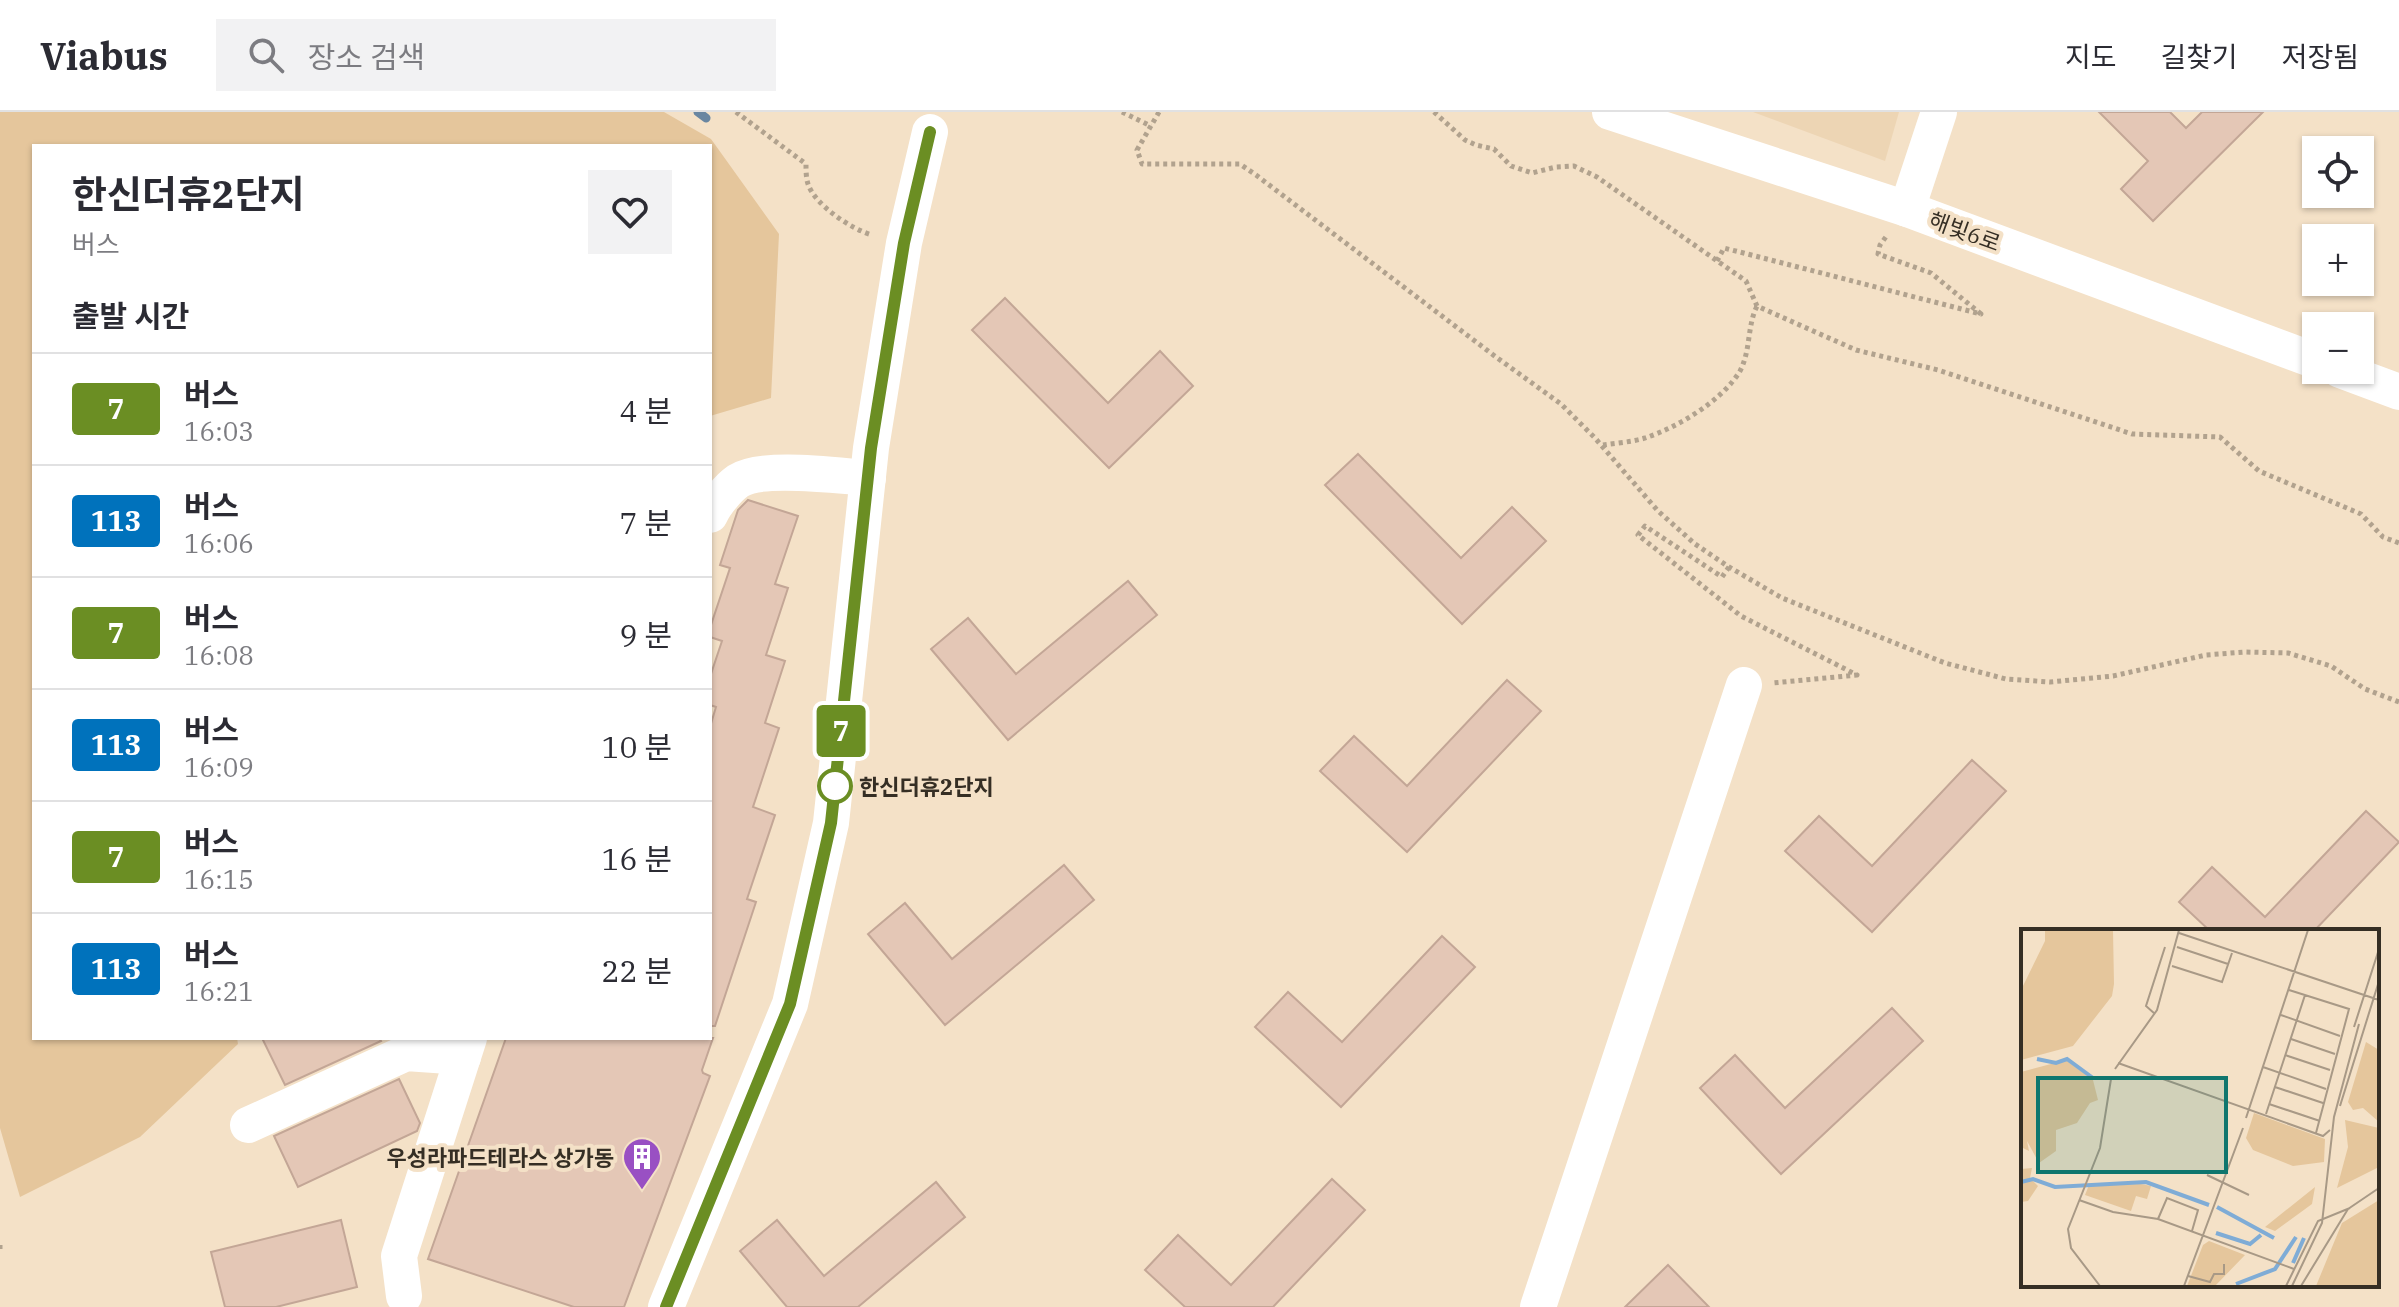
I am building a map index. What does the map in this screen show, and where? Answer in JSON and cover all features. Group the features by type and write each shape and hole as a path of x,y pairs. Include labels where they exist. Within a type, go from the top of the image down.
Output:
{"street":[{"name":"해빛6로","path":"1610,112 1907,209 2302,356"},
{"path":"1907,209 1939,112"},
{"path":"666,1307 790,1004 831,823 868,478 904,243 930,132"},
{"path":"2374,383 2399,392"},
{"path":"712,510 738,481 758,474 811,473 868,478"},
{"path":"1538,1307 1744,685"},
{"path":"248,1125 406,1053 466,1047 399,1256 404,1296"}],"path":[{"path":"736,112 806,164 808,185 820,201 836,216 862,232"},
{"path":"1122,112 1151,126"},
{"path":"1159,112 1137,150 1142,164 1240,164 1561,404 1658,511 1695,544 1782,598 1945,663 2006,679 2050,682 2113,676 2206,655 2288,653 2331,666 2365,689 2399,702"},
{"path":"1434,112 1465,140 1494,149 1511,166 1532,173 1574,166 1597,177 1746,281 1757,306 1856,350 1938,370 2132,434 2220,437 2259,471 2361,514 2383,537 2399,543"},
{"path":"1717,261 1724,248 1981,314 1931,273 1878,254 1880,245"},
{"path":"1602,446 1645,438 1690,416 1719,397 1740,370 1751,340 1752,316 1757,306"},
{"path":"1729,567 1722,577 1645,526 1638,535 1741,616 1857,675 1744,685"},
{"path":"0,1245 0,1251"}],"shaded area":[{"path":"0,112 664,112 711,139 779,234 771,398 712,415 712,144 32,144 32,1040 237,1040 238,1044 140,1137 20,1197 0,1128"},
{"path":"1753,112 1899,112 1885,161"}],"building":[{"path":"2099,112 2170,112 2186,128 2202,112 2263,112 2153,221 2121,189 2148,161"},
{"path":"1005,298 1108,403 1160,351 1193,386 1109,468 972,330"},
{"path":"1358,454 1461,558 1512,507 1546,541 1462,624 1325,485"},
{"path":"748,500 798,516 775,584 788,588 766,655 785,661 765,723 779,728 753,807 775,815 747,899 756,902 715,1026 712,1026 712,720 716,707 712,706 712,671 722,641 712,638 712,622 730,568 720,565 738,510"},
{"path":"1128,581 1157,615 1008,740 931,649 968,618 1016,674"},
{"path":"1507,680 1541,711 1407,852 1320,771 1354,736 1407,786"},
{"path":"1972,760 2006,791 1872,932 1785,851 1819,816 1872,866"},
{"path":"2366,811 2399,842 2316,929 2208,929 2179,902 2212,867 2265,917"},
{"path":"1064,865 1094,900 945,1025 868,934 905,903 952,959"},
{"path":"1442,936 1475,967 1341,1107 1255,1027 1288,992 1342,1042"},
{"path":"1892,1008 1923,1041 1781,1174 1700,1088 1735,1055 1785,1108"},
{"path":"713,1038 702,1070 710,1076 624,1307 574,1307 428,1259 505,1040"},
{"path":"263,1040 381,1041 285,1085"},
{"path":"399,1079 420,1123 417,1131 298,1187 274,1136"},
{"path":"1332,1179 1365,1210 1273,1307 1185,1307 1145,1270 1178,1235 1231,1285"},
{"path":"936,1182 965,1217 858,1307 787,1307 740,1251 777,1220 824,1276"},
{"path":"341,1220 357,1287 276,1307 225,1307 211,1252"},
{"path":"1668,1265 1709,1307 1625,1307"}],"waterway":[{"path":"698,112 706,118"}],"bus line":[{"name":"7","path":"666,1307 790,1004 831,823 871,448 904,243 930,132"}],"place":[{"name":"한신더휴2단지","path":"835,786"},
{"name":"우성라파드테라스 상가동","path":"642,1191"}]}
